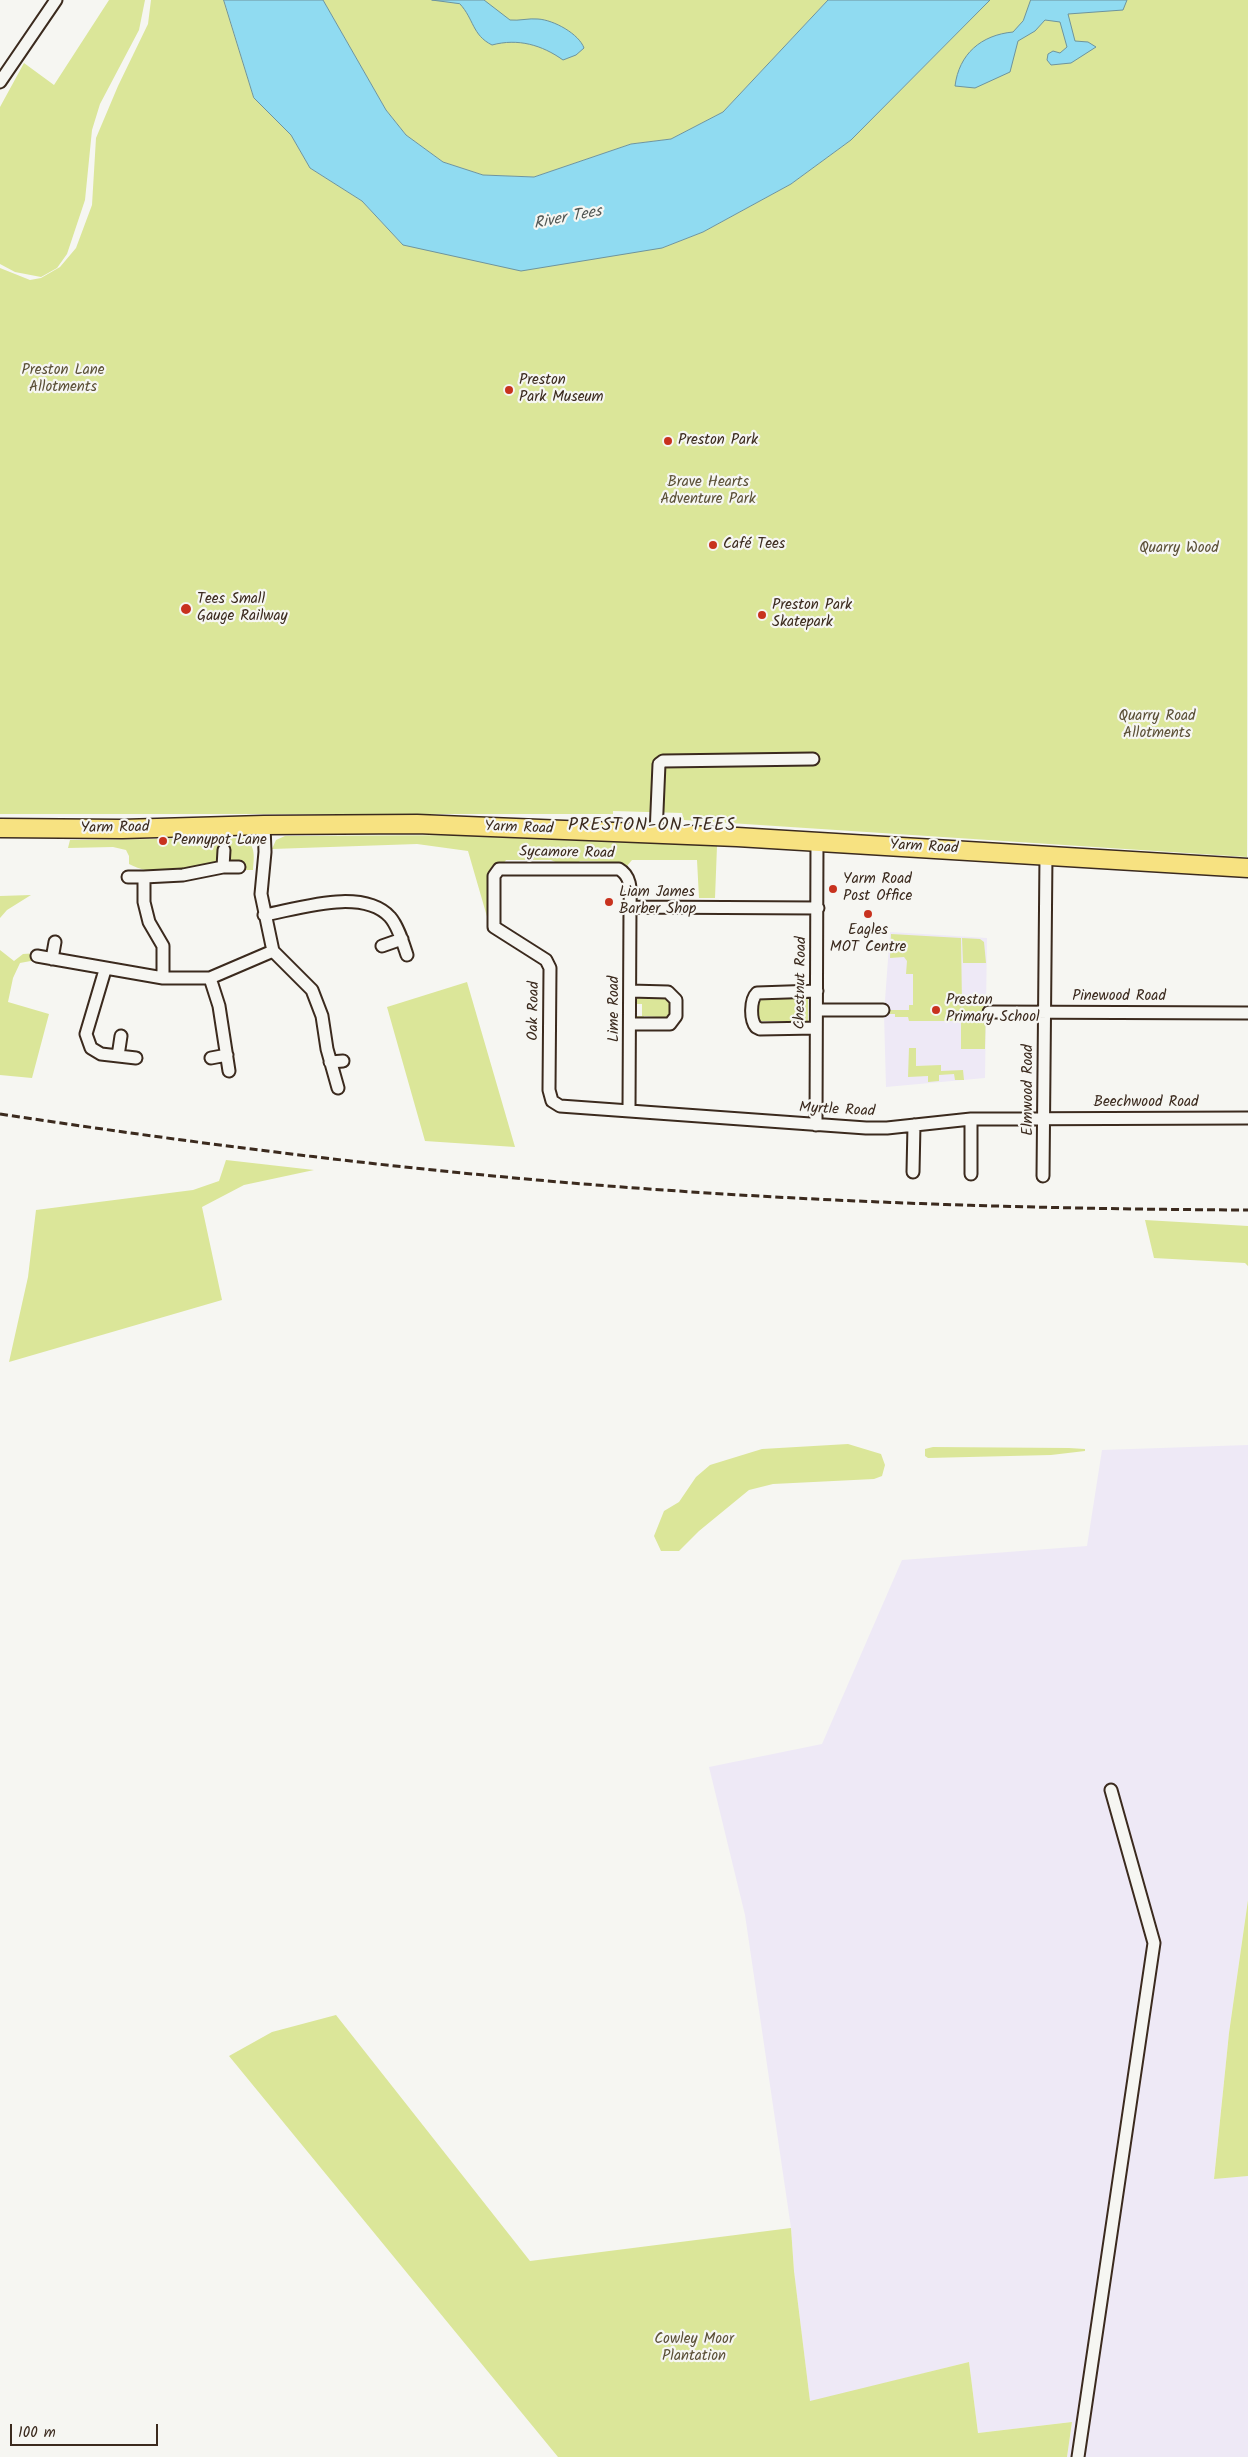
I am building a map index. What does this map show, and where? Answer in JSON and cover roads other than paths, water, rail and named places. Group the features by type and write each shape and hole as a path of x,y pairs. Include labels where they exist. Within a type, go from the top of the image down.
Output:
{"main road":[{"name":"Yarm Road","path":"0,828 122,829 264,825 417,824 817,842 1248,868"}],"street":[{"path":"0,82 56,0"},
{"path":"656,834 659,764 663,761 813,759"},
{"path":"264,825 266,852 261,894 273,951 312,990 322,1016 330,1062 338,1088"},
{"name":"Chestnut Road","path":"816,1125 817,842"},
{"path":"223,867 224,850"},
{"name":"Elmwood Road","path":"1043,1176 1046,856"},
{"path":"128,877 182,875 223,867 239,867"},
{"name":"Sycamore Road","path":"496,872 504,868 620,869 627,875 629,880 630,906"},
{"name":"Oak Road","path":"496,872 494,927 546,960 550,968 549,1090 552,1101 560,1106 630,1111"},
{"path":"144,877 144,902 149,922 162,946 163,978"},
{"path":"264,915 317,904 346,901 372,904 390,917 402,939 407,955"},
{"path":"630,906 818,908"},
{"name":"Lime Road","path":"630,906 630,1111"},
{"path":"382,946 402,939"},
{"path":"52,959 56,942"},
{"path":"37,956 105,970 163,978 210,978 273,951"},
{"path":"105,970 86,1034 90,1048 101,1054 136,1058"},
{"path":"210,978 219,1006 229,1071"},
{"path":"630,991 668,992 676,1000 676,1016 670,1024 630,1024"},
{"path":"816,1028 760,1029 752,1021 753,999 757,993 817,991"},
{"path":"816,1010 882,1010"},
{"name":"Pinewood Road","path":"989,1012 1248,1013"},
{"path":"118,1056 121,1036"},
{"path":"211,1058 227,1055"},
{"path":"330,1062 343,1061"},
{"name":"Myrtle Road","path":"630,1111 816,1125 884,1128 972,1119 1043,1118"},
{"name":"Beechwood Road","path":"1043,1118 1248,1118"},
{"path":"971,1174 972,1119"},
{"path":"913,1172 914,1125"},
{"path":"1078,2457 1154,1943 1110,1790"}],"water":[{"name":"River Tees","path":"224,0 323,0 386,110 406,135 443,162 483,175 534,177 631,144 671,139 723,112 828,0 990,0 851,140 791,184 703,232 662,248 521,271 403,245 362,201 310,168 291,135 254,98"},
{"path":"432,0 484,0 510,20 538,19 558,25 577,38 584,48 576,55 563,60 547,50 529,44 511,42 492,45 485,41 477,32 460,4"},
{"path":"1031,0 1127,0 1123,10 1068,14 1075,41 1088,42 1096,47 1071,63 1051,65 1047,60 1048,54 1053,51 1060,53 1067,47 1060,22 1045,20 1035,31 1018,41 1010,72 975,88 955,86 961,64 974,48 991,37 1013,32 1023,21"}],"railway":[{"path":"0,1114 201,1143 335,1159 470,1174 626,1187 981,1206 1248,1210"}],"place":[{"name":"Preston Park Museum","path":"509,390"},
{"name":"Preston Park","path":"668,441"},
{"name":"Café Tees","path":"713,545"},
{"name":"Tees Small Gauge Railway","path":"186,609"},
{"name":"Preston Park Skatepark","path":"762,615"},
{"name":"Pennypot Lane","path":"163,841"},
{"name":"Yarm Road Post Office","path":"833,889"},
{"name":"Liam James Barber Shop","path":"609,902"},
{"name":"Eagles MOT Centre","path":"868,914"},
{"name":"Preston Primary School","path":"936,1010"}],"district":[{"name":"PRESTON-ON-TEES","path":"652,827"}],"park label":[{"name":"Preston Lane Allotments","path":"63,380"},
{"name":"Brave Hearts Adventure Park","path":"708,492"},
{"name":"Quarry Wood","path":"1179,549"},
{"name":"Quarry Road Allotments","path":"1157,726"},
{"name":"Cowley Moor Plantation","path":"694,2348"}]}
